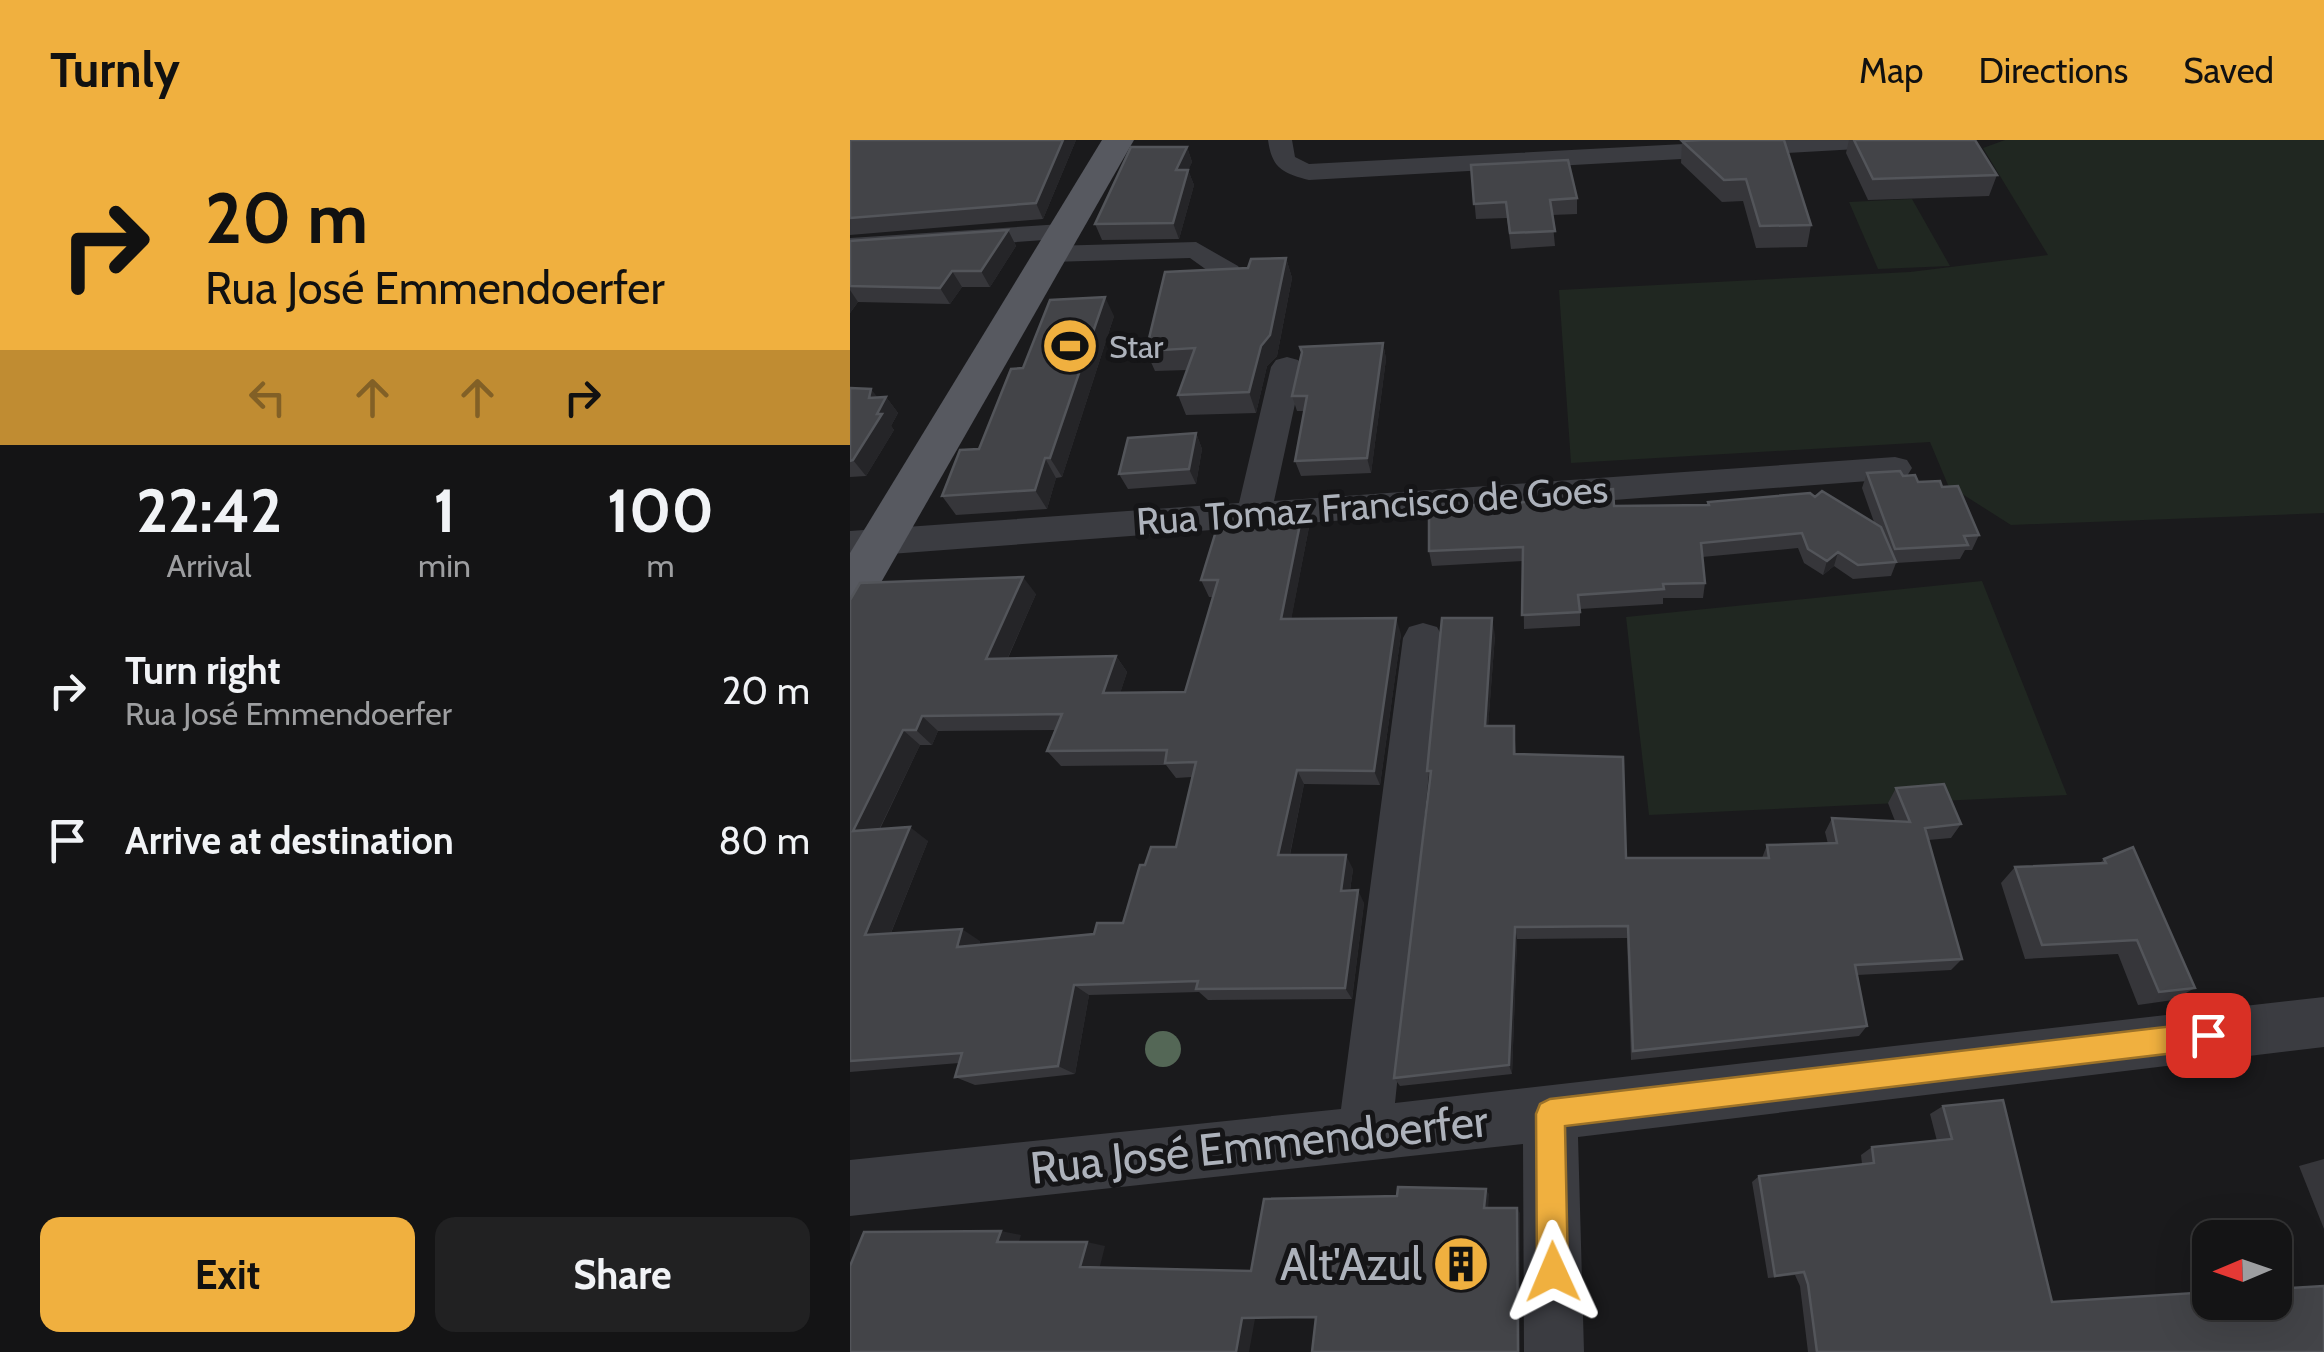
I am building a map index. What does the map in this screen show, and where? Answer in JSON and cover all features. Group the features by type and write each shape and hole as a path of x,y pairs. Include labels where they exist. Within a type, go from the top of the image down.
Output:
{"main road":[{"path":"850,594 865,543 1118,140"}],"street":[{"path":"1279,142 1283,160 1293,168 1309,172 1893,140"},
{"path":"850,246 1056,243 1196,250 1228,272"},
{"path":"1254,513 1287,367"},
{"name":"Rua Tomaz Francisco de Goes","path":"865,543 1894,468"},
{"path":"1365,1133 1423,638"},
{"name":"Rua José Emmendoerfer","path":"850,1188 1550,1114 2324,1022"},
{"path":"1550,1114 1554,1352"}],"shaded area":[{"path":"2005,140 2324,140 2324,513 2011,525 1948,485 1930,442 1571,463 1559,290 1910,272 2048,255 1983,148"},
{"path":"1912,199 1950,266 1878,269 1849,202"},
{"path":"1982,581 2067,795 1649,815 1626,617"}],"building":[{"path":"850,140 1063,140 1036,203 850,218"},
{"path":"1784,140 1811,225 1760,226 1746,179 1724,180 1682,141"},
{"path":"1854,140 1975,140 1997,175 1873,179"},
{"path":"1131,147 1187,147 1176,170 1188,170 1173,223 1095,224"},
{"path":"1568,160 1577,198 1550,200 1555,231 1510,233 1506,202 1474,204 1471,165"},
{"path":"1008,230 981,271 952,271 940,288 850,286 850,241"},
{"path":"1286,258 1270,335 1261,346 1249,392 1178,395 1195,348 1146,351 1165,272 1248,268 1251,259"},
{"path":"1105,297 1050,458 1045,458 1035,490 942,496 960,450 979,449 1011,369 1023,368 1050,300"},
{"path":"1383,343 1367,458 1295,461 1307,396 1292,396 1300,347"},
{"path":"850,388 871,389 869,398 886,397 877,414 882,414 850,461"},
{"path":"1196,433 1189,469 1119,474 1128,438"},
{"path":"1900,471 1903,476 1915,475 1918,482 1940,481 1942,487 1958,486 1979,535 1964,536 1968,545 1895,549 1867,473"},
{"path":"1613,489 1614,506 1709,505 1708,502 1810,493 1815,497 1822,491 1881,527 1896,562 1858,565 1838,552 1827,561 1808,549 1802,533 1701,543 1705,583 1578,595 1580,612 1522,615 1523,547 1429,551 1429,508 1574,499 1573,492"},
{"path":"1303,509 1281,619 1396,618 1374,771 1297,770 1278,855 1346,855 1341,891 1358,890 1345,988 1196,989 1198,981 1074,985 1058,1066 955,1077 962,1053 850,1061 850,600 860,583 1023,577 986,659 1116,656 1103,693 1185,692 1218,580 1201,580 1221,515","holes":["1062,714 1047,751 1167,750 1165,763 1196,762 1176,847 1151,847 1145,865 1140,865 1123,923 1097,923 1094,934 957,947 962,929 865,935 910,827 853,831 903,730 916,730 922,716"]},
{"path":"1442,618 1492,618 1485,726 1514,726 1514,754 1623,757 1626,858 1769,858 1767,845 1837,843 1832,818 1910,822 1896,788 1944,784 1961,824 1925,828 1962,959 1855,965 1867,1026 1633,1051 1628,926 1515,927 1509,1065 1394,1078 1431,771 1427,771"},
{"path":"2133,847 2195,988 2159,992 2137,940 2042,945 2015,867 2106,863 2104,859"},
{"path":"2003,1100 2052,1302 2192,1293 2192,1320 2292,1320 2292,1288 2324,1286 2324,1352 1817,1352 1804,1272 1775,1276 1759,1176 1874,1163 1872,1147 1952,1139 1943,1106"},
{"path":"1398,1187 1486,1189 1484,1208 1517,1208 1518,1352 1312,1352 1316,1317 1242,1318 1236,1352 850,1352 850,1266 864,1232 1001,1231 997,1242 1087,1242 1080,1267 1251,1271 1264,1199 1397,1196"}],"place":[{"name":"Star","path":"1070,346"},
{"name":"Alt'Azul","path":"1461,1264"}],"route":[{"path":"1553,1272 1550,1114 2208,1035"}]}
